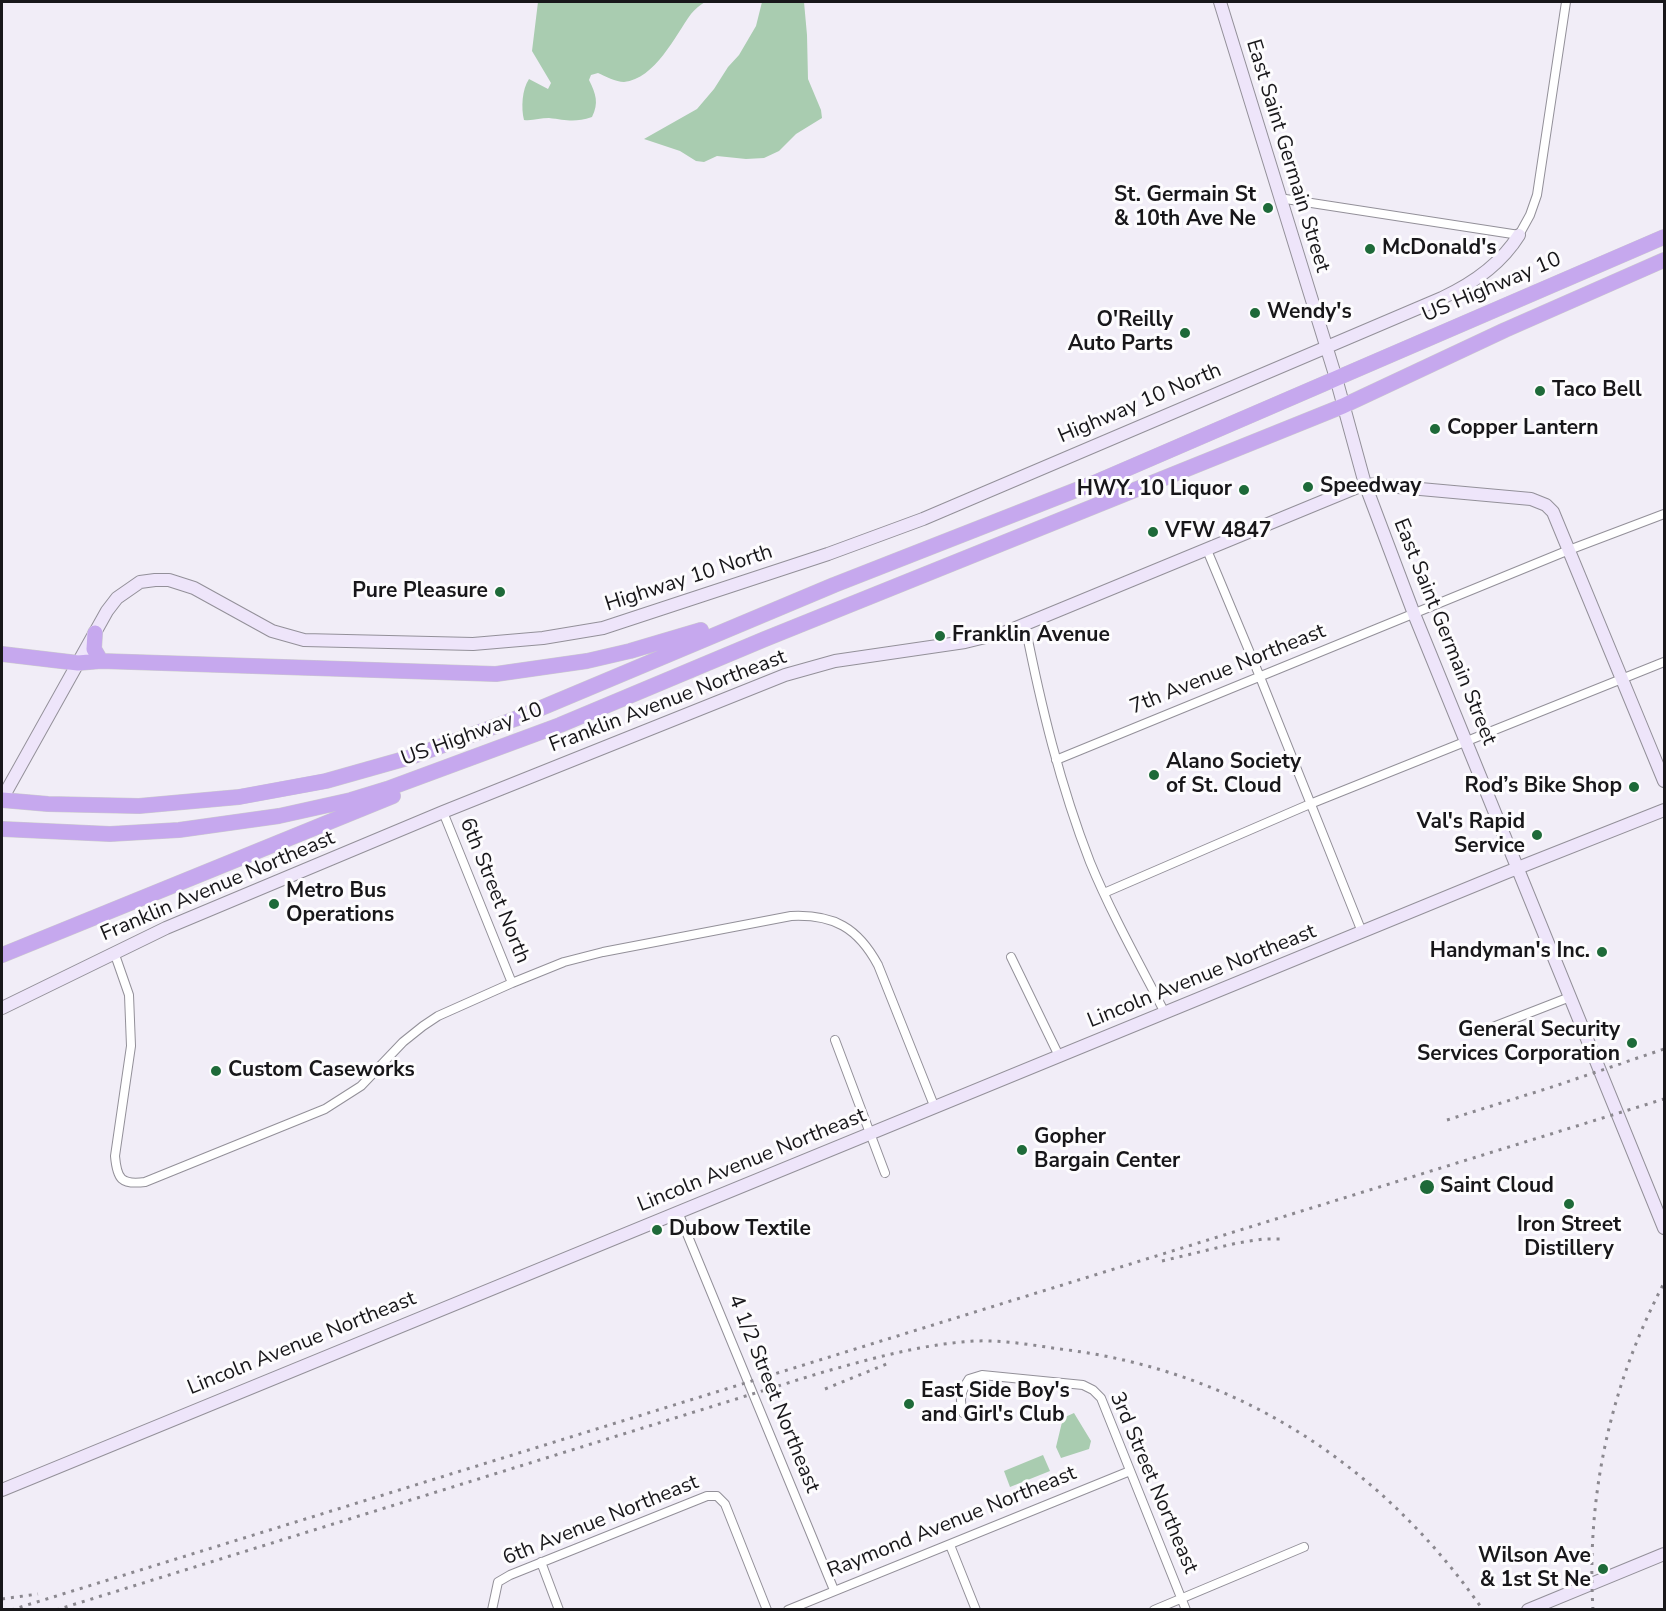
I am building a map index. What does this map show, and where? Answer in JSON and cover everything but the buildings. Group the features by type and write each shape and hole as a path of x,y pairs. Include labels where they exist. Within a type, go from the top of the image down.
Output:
{"highway":[{"name":"US Highway 10","path":"834,585 1083,487 1665,237"},
{"name":"US Highway 10","path":"2,829 110,834 180,830 248,822 351,801 496,750 1343,406 1505,330 1665,260"},
{"path":"2,654 78,663 101,661 496,674 537,670 587,661 668,641 834,585"},
{"path":"2,799 84,806 139,806 239,797 357,773 411,757 515,719 834,585"},
{"path":"95,633 94,649 101,661"},
{"path":"2,955 361,810 496,750"}],"street":[{"name":"East Saint Germain Street","path":"1220,2 1336,378 1365,484 1414,614 1665,1228"},
{"path":"1279,198 1519,235 1530,215 1537,195 1566,2"},
{"name":"Highway 10 North","path":"2,799 117,598 140,582 155,579 169,580 194,588 272,632 304,640 473,644 532,640 603,628 828,554 923,519 1455,292 1498,261 1519,235"},
{"path":"1365,484 1531,499 1546,505 1557,518 1665,781"},
{"name":"Franklin Avenue Northeast","path":"2,1008 166,928 443,812 784,675 835,661 985,638 1025,625 1365,484"},
{"name":"7th Avenue Northeast","path":"1056,760 1569,550 1665,514"},
{"path":"1207,550 1362,932"},
{"path":"1025,625 1038,692 1077,827 1104,893 1165,1012"},
{"path":"1104,893 1310,804 1665,662"},
{"name":"Lincoln Avenue Northeast","path":"2,1490 1165,1012 1665,810"},
{"name":"6th Street North","path":"443,812 512,983"},
{"path":"114,952 129,995 131,1046 116,1156 116,1172 121,1180 132,1184 146,1182 325,1109 361,1086 403,1042 423,1026 438,1016 512,983 564,962 603,952 791,916 804,915 831,920 857,934 869,948 878,965 935,1108"},
{"path":"1011,957 1059,1056"},
{"path":"1493,1027 1570,997"},
{"path":"835,1040 885,1173"},
{"name":"4 1/2 Street Northeast","path":"678,1212 834,1590"},
{"name":"3rd Street Northeast","path":"963,1413 960,1400 963,1389 969,1379 982,1375 1083,1385 1093,1390 1101,1398 1186,1610"},
{"name":"Raymond Avenue Northeast","path":"788,1610 1130,1471"},
{"name":"6th Avenue Northeast","path":"492,1610 498,1582 510,1575 707,1496 717,1496 725,1504 767,1610"},
{"path":"950,1545 976,1610"},
{"path":"1154,1610 1304,1547"},
{"path":"1528,1610 1665,1554"},
{"path":"541,1562 559,1610"}],"green space":[{"path":"538,2 705,2 691,14 663,55 645,73 624,82 598,73 591,75 589,80 596,103 592,117 575,120 549,118 524,120 523,99 529,79 548,89 551,83 532,51"},
{"path":"762,2 804,2 808,79 822,118 796,134 779,151 764,158 717,156 704,162 696,161 680,151 644,139 697,109 739,55 756,26"},
{"path":"1074,1413 1091,1441 1089,1449 1061,1458 1056,1447 1063,1418"},
{"path":"1043,1455 1050,1471 1010,1487 1004,1471"}],"railway":[{"path":"1447,1120 1664,1049"},
{"path":"11,1610 1664,1099"},
{"path":"1162,1261 1237,1243 1283,1239"},
{"path":"1593,1610 1594,1525 1598,1483 1606,1441 1616,1401 1630,1361 1645,1321 1664,1283"},
{"path":"56,1610 820,1373 916,1349 975,1341 1028,1344 1125,1360 1187,1378 1245,1403 1300,1433 1351,1469 1399,1511 1443,1558 1483,1610"},
{"path":"825,1389 889,1363"},
{"path":"2,1599 38,1594"}],"place":[{"name":"St. Germain St & 10th Ave Ne","path":"1268,208"},
{"name":"McDonald's","path":"1370,249"},
{"name":"Wendy's","path":"1255,313"},
{"name":"O'Reilly Auto Parts","path":"1185,333"},
{"name":"Taco Bell","path":"1540,391"},
{"name":"Copper Lantern","path":"1435,429"},
{"name":"Speedway","path":"1308,487"},
{"name":"HWY. 10 Liquor","path":"1244,490"},
{"name":"VFW 4847","path":"1153,532"},
{"name":"Pure Pleasure","path":"500,592"},
{"name":"Franklin Avenue","path":"940,636"},
{"name":"Alano Society of St. Cloud","path":"1154,775"},
{"name":"Rod’s Bike Shop","path":"1634,787"},
{"name":"Val's Rapid Service","path":"1537,835"},
{"name":"Metro Bus Operations","path":"274,904"},
{"name":"Handyman's Inc.","path":"1602,952"},
{"name":"General Security Services Corporation","path":"1632,1043"},
{"name":"Custom Caseworks","path":"216,1071"},
{"name":"Gopher Bargain Center","path":"1022,1150"},
{"name":"Saint Cloud","path":"1427,1187"},
{"name":"Iron Street Distillery","path":"1569,1204"},
{"name":"Dubow Textile","path":"657,1230"},
{"name":"East Side Boy's and Girl's Club","path":"909,1404"},
{"name":"Wilson Ave & 1st St Ne","path":"1603,1569"}]}
